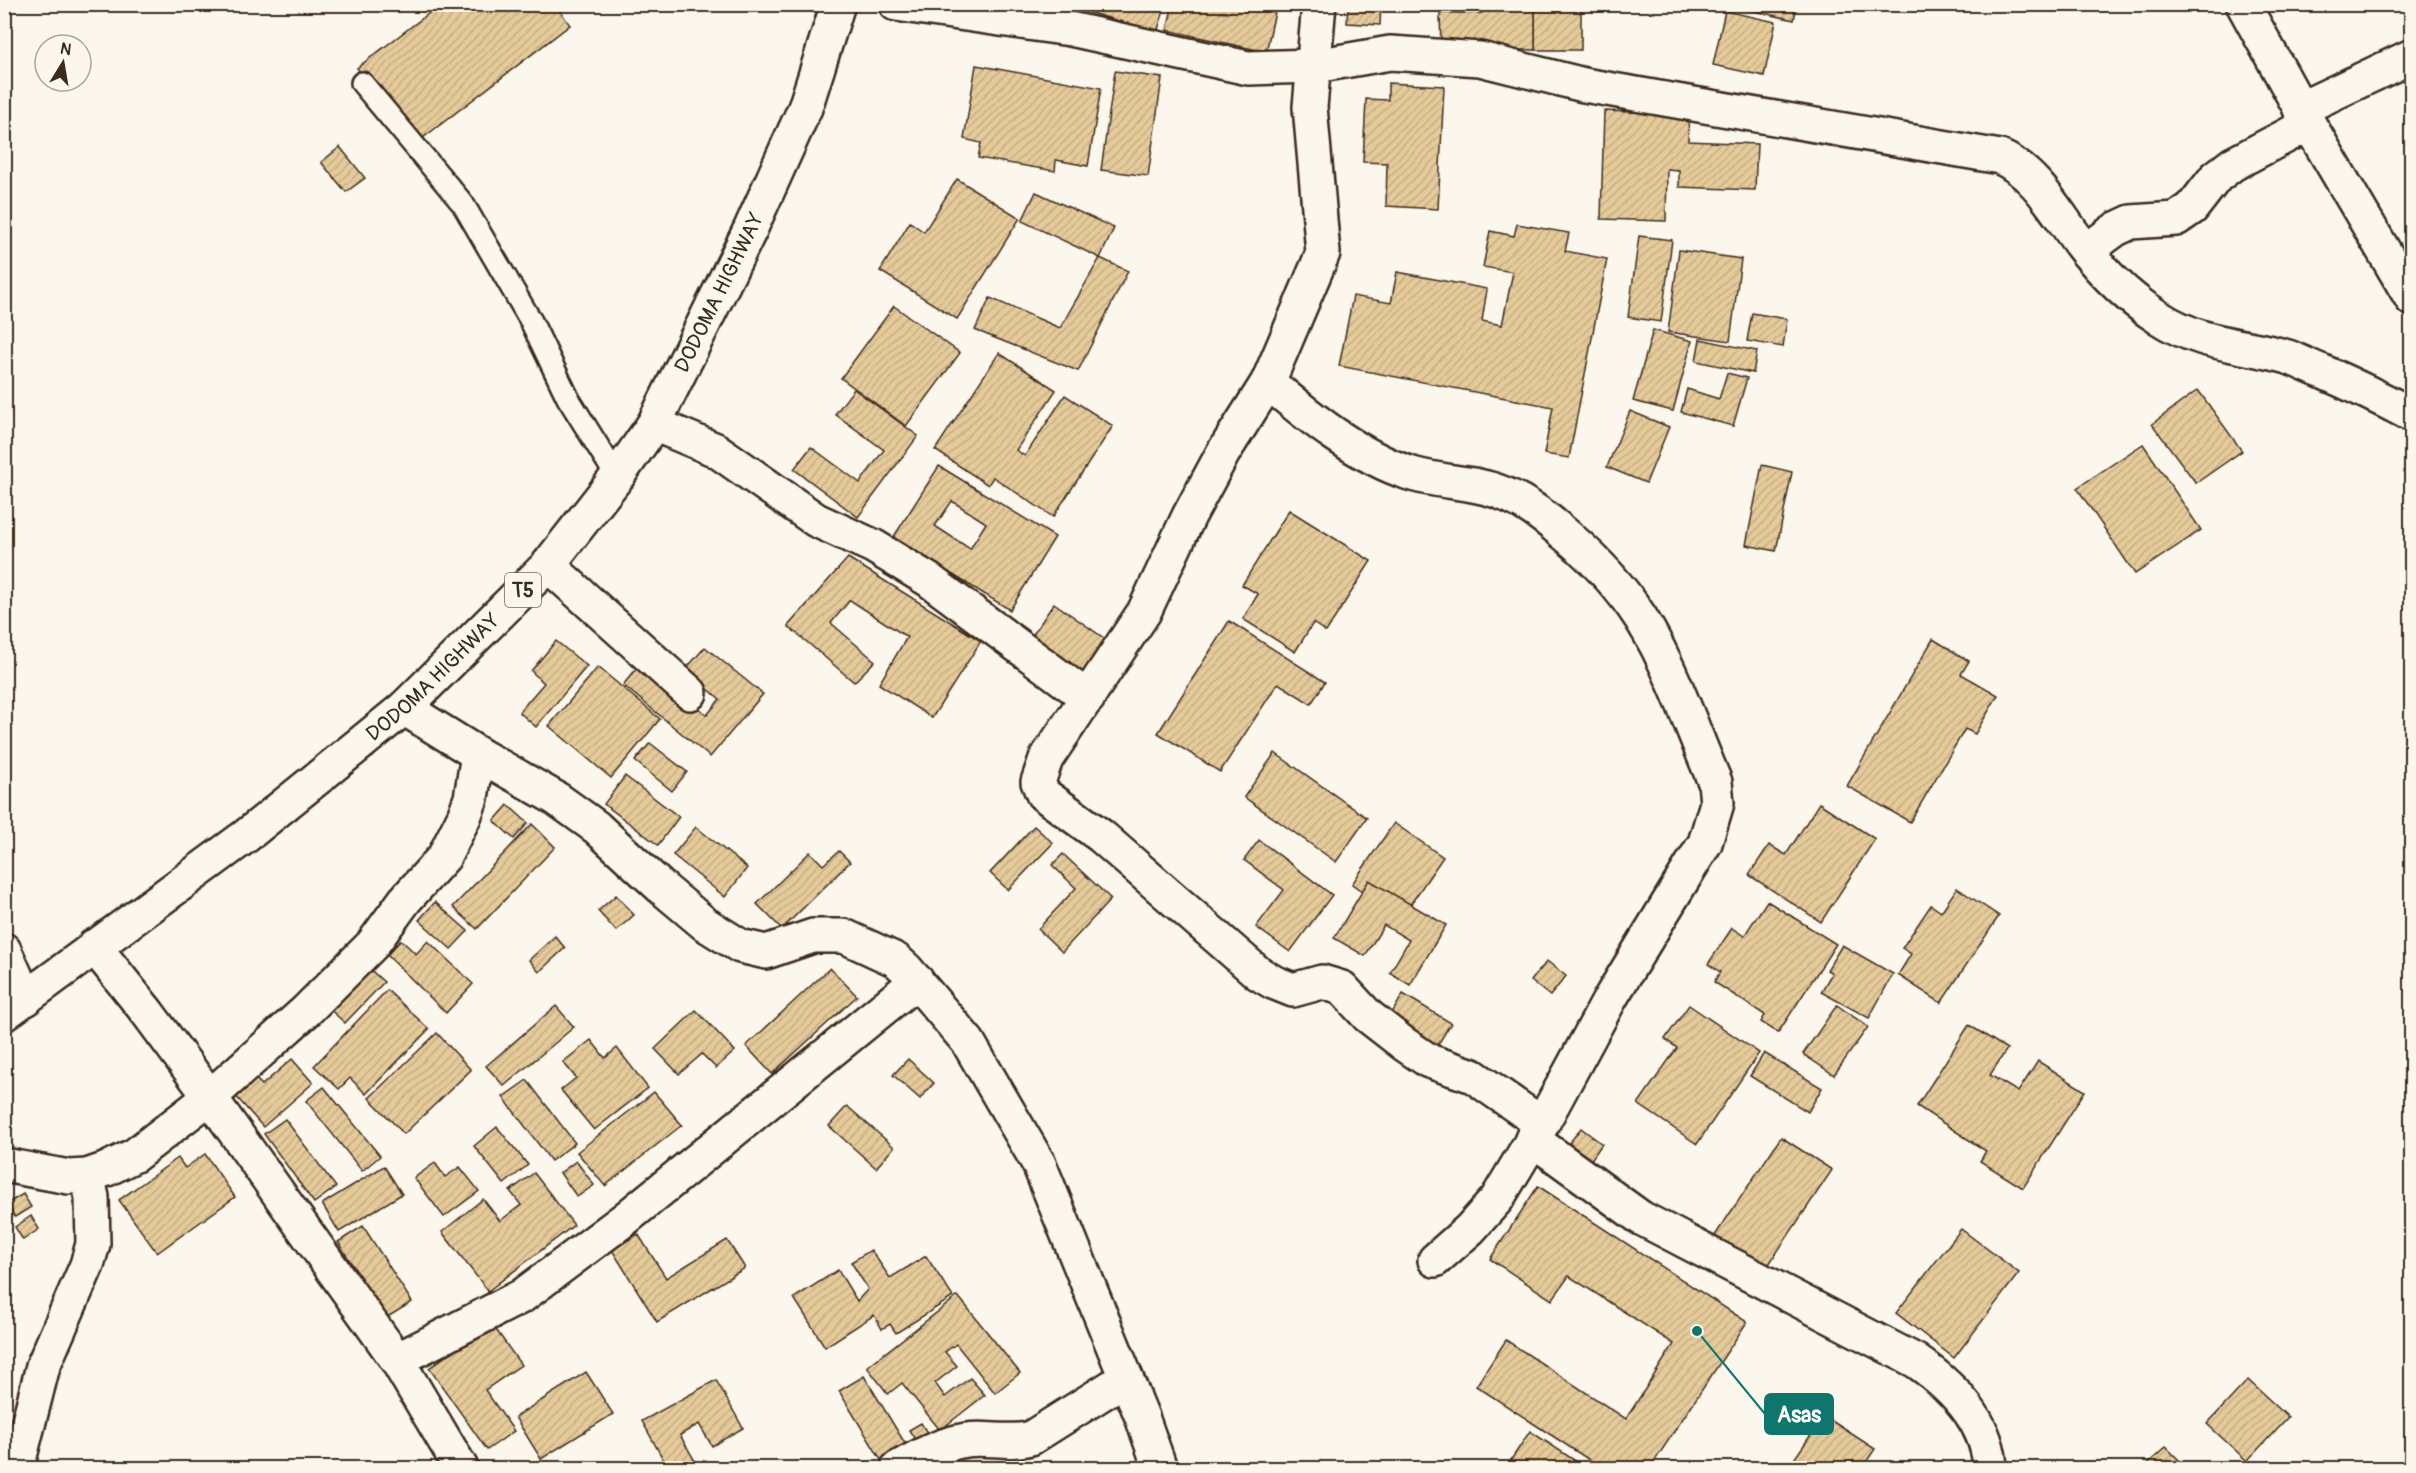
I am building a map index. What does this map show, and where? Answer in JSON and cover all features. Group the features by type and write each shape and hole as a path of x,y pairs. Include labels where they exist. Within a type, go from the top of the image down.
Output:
{"main road":[{"name":"DODOMA HIGHWAY","path":"15,1006 246,836 404,708 548,565 617,477 654,424 750,230 805,108 838,4"},
{"path":"896,4 1070,29 1248,68 1315,66 1390,53 1480,59 1584,85 2000,157 2016,164 2032,180 2102,271 2132,300 2177,329 2203,339 2289,358 2374,394 2412,416"},
{"path":"1319,4 1310,107 1323,253 1268,382 1223,453 1189,516 1144,612 1042,767 1038,782 1043,794 1101,837 1265,978 1293,990 1322,981 1342,988 1368,1016 1429,1061 1473,1076 1641,1218 1815,1308 1931,1372 1945,1384 1979,1425 1990,1468"},
{"path":"2243,4 2304,116 2412,299"},
{"path":"2086,251 2116,229 2131,222 2176,219 2192,208 2216,177 2233,164 2304,116 2412,56"},
{"path":"1268,382 1319,424 1389,466 1430,479 1501,492 1541,514 1570,538 1608,574 1633,606 1659,651 1715,782 1717,803 1705,843 1611,997 1537,1132 1497,1198 1470,1229 1435,1260"},
{"path":"654,424 716,450 816,520 873,546 929,580 1088,698"},
{"path":"548,565 690,693"},
{"path":"404,708 567,806 596,827 705,924 740,946 766,952 813,936 844,936 896,960 917,981 968,1042 1039,1164 1160,1468"},
{"path":"4,1165 69,1177 87,1176 135,1155 210,1097 306,1011 372,945 405,900 444,857 465,817 471,798 478,754"},
{"path":"94,946 147,1012 210,1097 397,1360 461,1468"},
{"path":"4,950 15,1006"},
{"path":"397,1360 522,1296 625,1219 917,981"},
{"path":"17,1468 43,1366 87,1265 93,1244 92,1197 87,1176"},
{"path":"898,1468 927,1452 967,1440 1020,1441 1031,1438 1126,1378"}],"lane":[{"path":"362,83 463,204 531,321 568,398 617,477"}],"building":[{"path":"441,4 555,4 570,25 415,144 357,68"},
{"path":"1079,4 1139,4 1164,11 1157,32 1077,9"},
{"path":"1173,4 1263,4 1262,10 1275,12 1266,52 1167,30"},
{"path":"1348,4 1381,4 1380,25 1347,23"},
{"path":"1535,4 1581,4 1581,50 1535,50"},
{"path":"1724,4 1797,4 1794,20"},
{"path":"1482,5 1535,6 1535,50 1441,49 1440,13 1482,13"},
{"path":"1725,11 1776,22 1764,76 1713,65"},
{"path":"976,65 1101,88 1088,166 1056,160 1055,171 978,158 981,143 964,139"},
{"path":"1115,71 1162,78 1148,176 1101,170"},
{"path":"1388,83 1444,86 1438,209 1386,206 1387,163 1363,162 1366,99 1388,100"},
{"path":"1689,106 1688,141 1757,144 1755,190 1679,187 1679,170 1667,169 1666,221 1601,219 1604,111 1659,113"},
{"path":"340,147 365,178 346,192 321,162"},
{"path":"957,179 1020,218 957,319 880,271 910,222 924,232"},
{"path":"1036,192 1114,228 1100,258 1022,221"},
{"path":"1517,224 1569,233 1565,251 1607,259 1569,458 1544,454 1553,407 1339,366 1353,296 1391,303 1397,272 1487,289 1482,321 1502,325 1513,272 1483,267 1490,231 1514,236"},
{"path":"1639,236 1672,240 1661,322 1628,317"},
{"path":"1679,250 1741,259 1730,341 1668,332"},
{"path":"1100,258 1128,271 1078,371 975,330 990,298 1060,328"},
{"path":"894,306 960,353 906,426 841,378"},
{"path":"1752,313 1787,319 1783,347 1747,341"},
{"path":"1653,330 1692,341 1673,411 1633,401"},
{"path":"1700,339 1757,351 1753,373 1696,361"},
{"path":"999,353 1056,390 1016,450 1025,456 1065,395 1113,426 1053,517 993,477 988,485 935,450"},
{"path":"1727,373 1747,378 1733,426 1681,412 1687,389 1719,399"},
{"path":"854,389 918,436 858,517 794,469 811,447 860,483 884,450 835,414"},
{"path":"2198,390 2242,451 2196,483 2152,424"},
{"path":"1630,411 1669,427 1646,483 1607,467"},
{"path":"2143,444 2201,530 2135,574 2077,488"},
{"path":"1762,465 1792,472 1776,551 1746,545"},
{"path":"939,466 1055,537 1010,610 893,538","holes":["952,501 986,523 970,549 935,526"]},
{"path":"1289,510 1371,561 1326,632 1313,623 1295,652 1243,619 1258,594 1242,585"},
{"path":"848,558 981,641 932,718 879,684 907,637 850,600 831,623 875,661 854,682 788,626"},
{"path":"1054,603 1108,641 1084,675 1030,639"},
{"path":"1229,621 1325,682 1311,704 1278,683 1220,772 1158,733"},
{"path":"1933,639 1969,661 1961,674 1998,695 1975,734 1965,729 1910,822 1847,786"},
{"path":"556,641 587,666 536,727 519,712 544,683 531,671"},
{"path":"705,647 763,694 710,757 623,685 643,661 707,715 720,699 685,670"},
{"path":"598,667 660,719 611,778 549,726"},
{"path":"650,743 687,772 672,791 635,761"},
{"path":"1275,753 1367,818 1336,862 1244,797"},
{"path":"625,776 679,817 658,845 604,804"},
{"path":"1819,803 1875,839 1821,922 1749,875 1769,845 1786,855"},
{"path":"508,805 528,823 514,839 494,821"},
{"path":"1394,823 1443,857 1401,918 1352,884"},
{"path":"532,824 555,847 477,929 453,907"},
{"path":"1034,826 1053,843 1008,890 990,873"},
{"path":"696,827 747,868 725,897 673,855"},
{"path":"1259,840 1332,895 1290,952 1256,927 1284,890 1244,860"},
{"path":"839,851 850,862 782,929 757,904 810,852 823,865"},
{"path":"1063,854 1111,899 1062,952 1038,929 1076,888 1052,865"},
{"path":"1369,880 1446,925 1410,985 1390,973 1409,940 1384,925 1365,956 1334,938"},
{"path":"1957,888 1999,916 1941,1003 1898,975 1911,954 1902,948 1931,905 1941,912"},
{"path":"616,895 634,915 616,931 598,911"},
{"path":"1767,901 1836,944 1778,1033 1761,1022 1765,1015 1714,982 1720,972 1708,964 1732,928 1744,936"},
{"path":"435,902 468,931 451,949 419,920"},
{"path":"555,936 565,948 539,972 529,960"},
{"path":"401,940 416,954 428,941 473,984 446,1013 387,955"},
{"path":"1842,945 1893,974 1869,1018 1821,992 1832,973 1827,970"},
{"path":"1547,961 1566,976 1550,996 1531,981"},
{"path":"364,964 384,982 345,1023 325,1005"},
{"path":"830,968 857,996 772,1074 746,1046"},
{"path":"387,990 429,1029 366,1094 350,1078 339,1089 314,1066"},
{"path":"1403,994 1451,1023 1434,1051 1387,1022"},
{"path":"1689,1005 1759,1053 1697,1144 1638,1104 1677,1048 1665,1039"},
{"path":"1837,1005 1868,1027 1834,1075 1803,1054"},
{"path":"556,1006 574,1027 504,1086 486,1066"},
{"path":"696,1010 735,1051 716,1068 702,1054 679,1074 655,1049"},
{"path":"1969,1025 2007,1049 1990,1075 2018,1092 2038,1061 2085,1091 2023,1188 1980,1161 1986,1151 1917,1106"},
{"path":"437,1033 471,1070 404,1134 369,1098"},
{"path":"591,1040 605,1058 617,1048 648,1088 594,1130 561,1090 576,1078 563,1062"},
{"path":"1764,1053 1822,1088 1808,1112 1750,1076"},
{"path":"292,1059 313,1083 263,1127 233,1093 252,1075 262,1085"},
{"path":"908,1059 934,1083 920,1099 893,1075"},
{"path":"527,1080 575,1143 551,1161 503,1097"},
{"path":"324,1087 380,1156 362,1171 306,1101"},
{"path":"654,1092 682,1125 605,1186 577,1152"},
{"path":"847,1106 894,1147 876,1168 829,1126"},
{"path":"285,1119 336,1187 314,1203 264,1134"},
{"path":"497,1127 528,1165 504,1184 474,1146"},
{"path":"1581,1128 1602,1144 1586,1167 1564,1150"},
{"path":"1781,1137 1832,1170 1759,1279 1708,1246"},
{"path":"205,1154 235,1197 157,1253 119,1200 178,1158 185,1168"},
{"path":"576,1161 594,1185 577,1197 560,1173"},
{"path":"435,1163 445,1177 460,1167 479,1191 444,1217 414,1178"},
{"path":"384,1166 402,1194 339,1232 322,1204"},
{"path":"534,1173 574,1225 488,1291 442,1232 483,1199 500,1221 521,1205 510,1191"},
{"path":"1538,1186 1747,1322 1650,1468 1586,1468 1591,1461 1476,1386 1506,1340 1626,1419 1674,1344 1569,1276 1552,1300 1490,1259"},
{"path":"23,1194 31,1207 15,1217 6,1204"},
{"path":"31,1216 39,1229 23,1240 15,1227"},
{"path":"363,1226 412,1302 386,1318 338,1242"},
{"path":"1961,1229 2019,1273 1954,1358 1896,1313"},
{"path":"638,1234 666,1278 727,1240 745,1268 657,1322 612,1250"},
{"path":"871,1250 890,1278 926,1256 953,1297 896,1333 890,1324 882,1329 874,1315 825,1347 794,1298 838,1270 857,1301 868,1289 851,1262"},
{"path":"958,1296 1020,1373 995,1393 956,1344 945,1352 957,1366 935,1383 945,1397 970,1378 985,1395 940,1430 902,1383 888,1394 867,1367"},
{"path":"492,1324 521,1365 485,1390 514,1431 487,1450 429,1368"},
{"path":"586,1372 613,1414 541,1459 515,1417"},
{"path":"864,1376 906,1445 881,1460 839,1391"},
{"path":"716,1380 743,1428 712,1446 699,1424 680,1435 699,1468 668,1468 642,1421"},
{"path":"2248,1380 2288,1417 2247,1461 2207,1424"},
{"path":"1824,1416 1875,1449 1862,1468 1788,1468"},
{"path":"921,1423 929,1436 917,1443 909,1430"},
{"path":"1530,1431 1586,1468 1512,1468 1507,1466"},
{"path":"2166,1447 2187,1468 2143,1468"}],"place":[{"name":"Asas","path":"1697,1331"}]}
